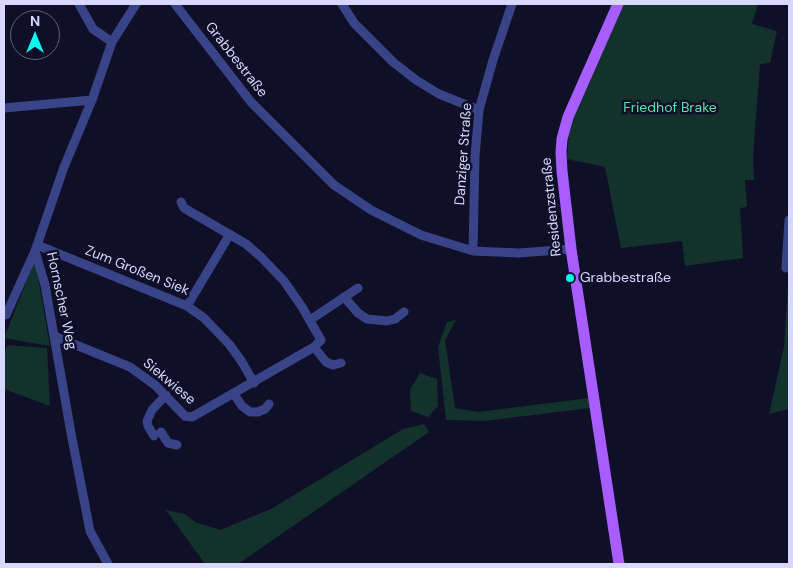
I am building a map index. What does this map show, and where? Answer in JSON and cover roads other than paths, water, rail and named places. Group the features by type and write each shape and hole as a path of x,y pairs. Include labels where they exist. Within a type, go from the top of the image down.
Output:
{"main road":[{"name":"Residenzstraße","path":"618,4 568,117 562,138 562,171 571,249 619,564"}],"street":[{"path":"79,4 93,29 112,42"},
{"name":"Hornscher Weg","path":"108,564 90,531 45,285 36,248 64,167 92,100 112,42 136,4"},
{"name":"Grabbestraße","path":"175,4 251,102 334,185 371,210 421,235 472,251 520,253 571,249"},
{"path":"342,4 354,23 392,62 439,94 479,110"},
{"name":"Danziger Straße","path":"472,251 475,156 479,110 512,4"},
{"path":"4,108 92,100"},
{"path":"181,202 184,208 230,234 261,257 284,282 310,320 326,362 332,365 341,363"},
{"path":"786,268 789,220"},
{"path":"187,306 230,234"},
{"path":"5,315 36,248"},
{"name":"Zum Großen Siek","path":"36,248 187,306 204,318 229,344 254,382"},
{"path":"310,320 358,288"},
{"path":"344,297 367,320 386,321 395,319 404,312"},
{"name":"Siekwiese","path":"54,336 130,367 145,376 185,416 192,417 318,343"},
{"path":"234,394 242,406 250,412 266,410 270,404"},
{"path":"166,395 152,410 147,421 148,426 168,443 177,445"}],"place":[{"name":"Grabbestraße","path":"570,278"}],"park label":[{"name":"Friedhof Brake","path":"670,108"}]}
